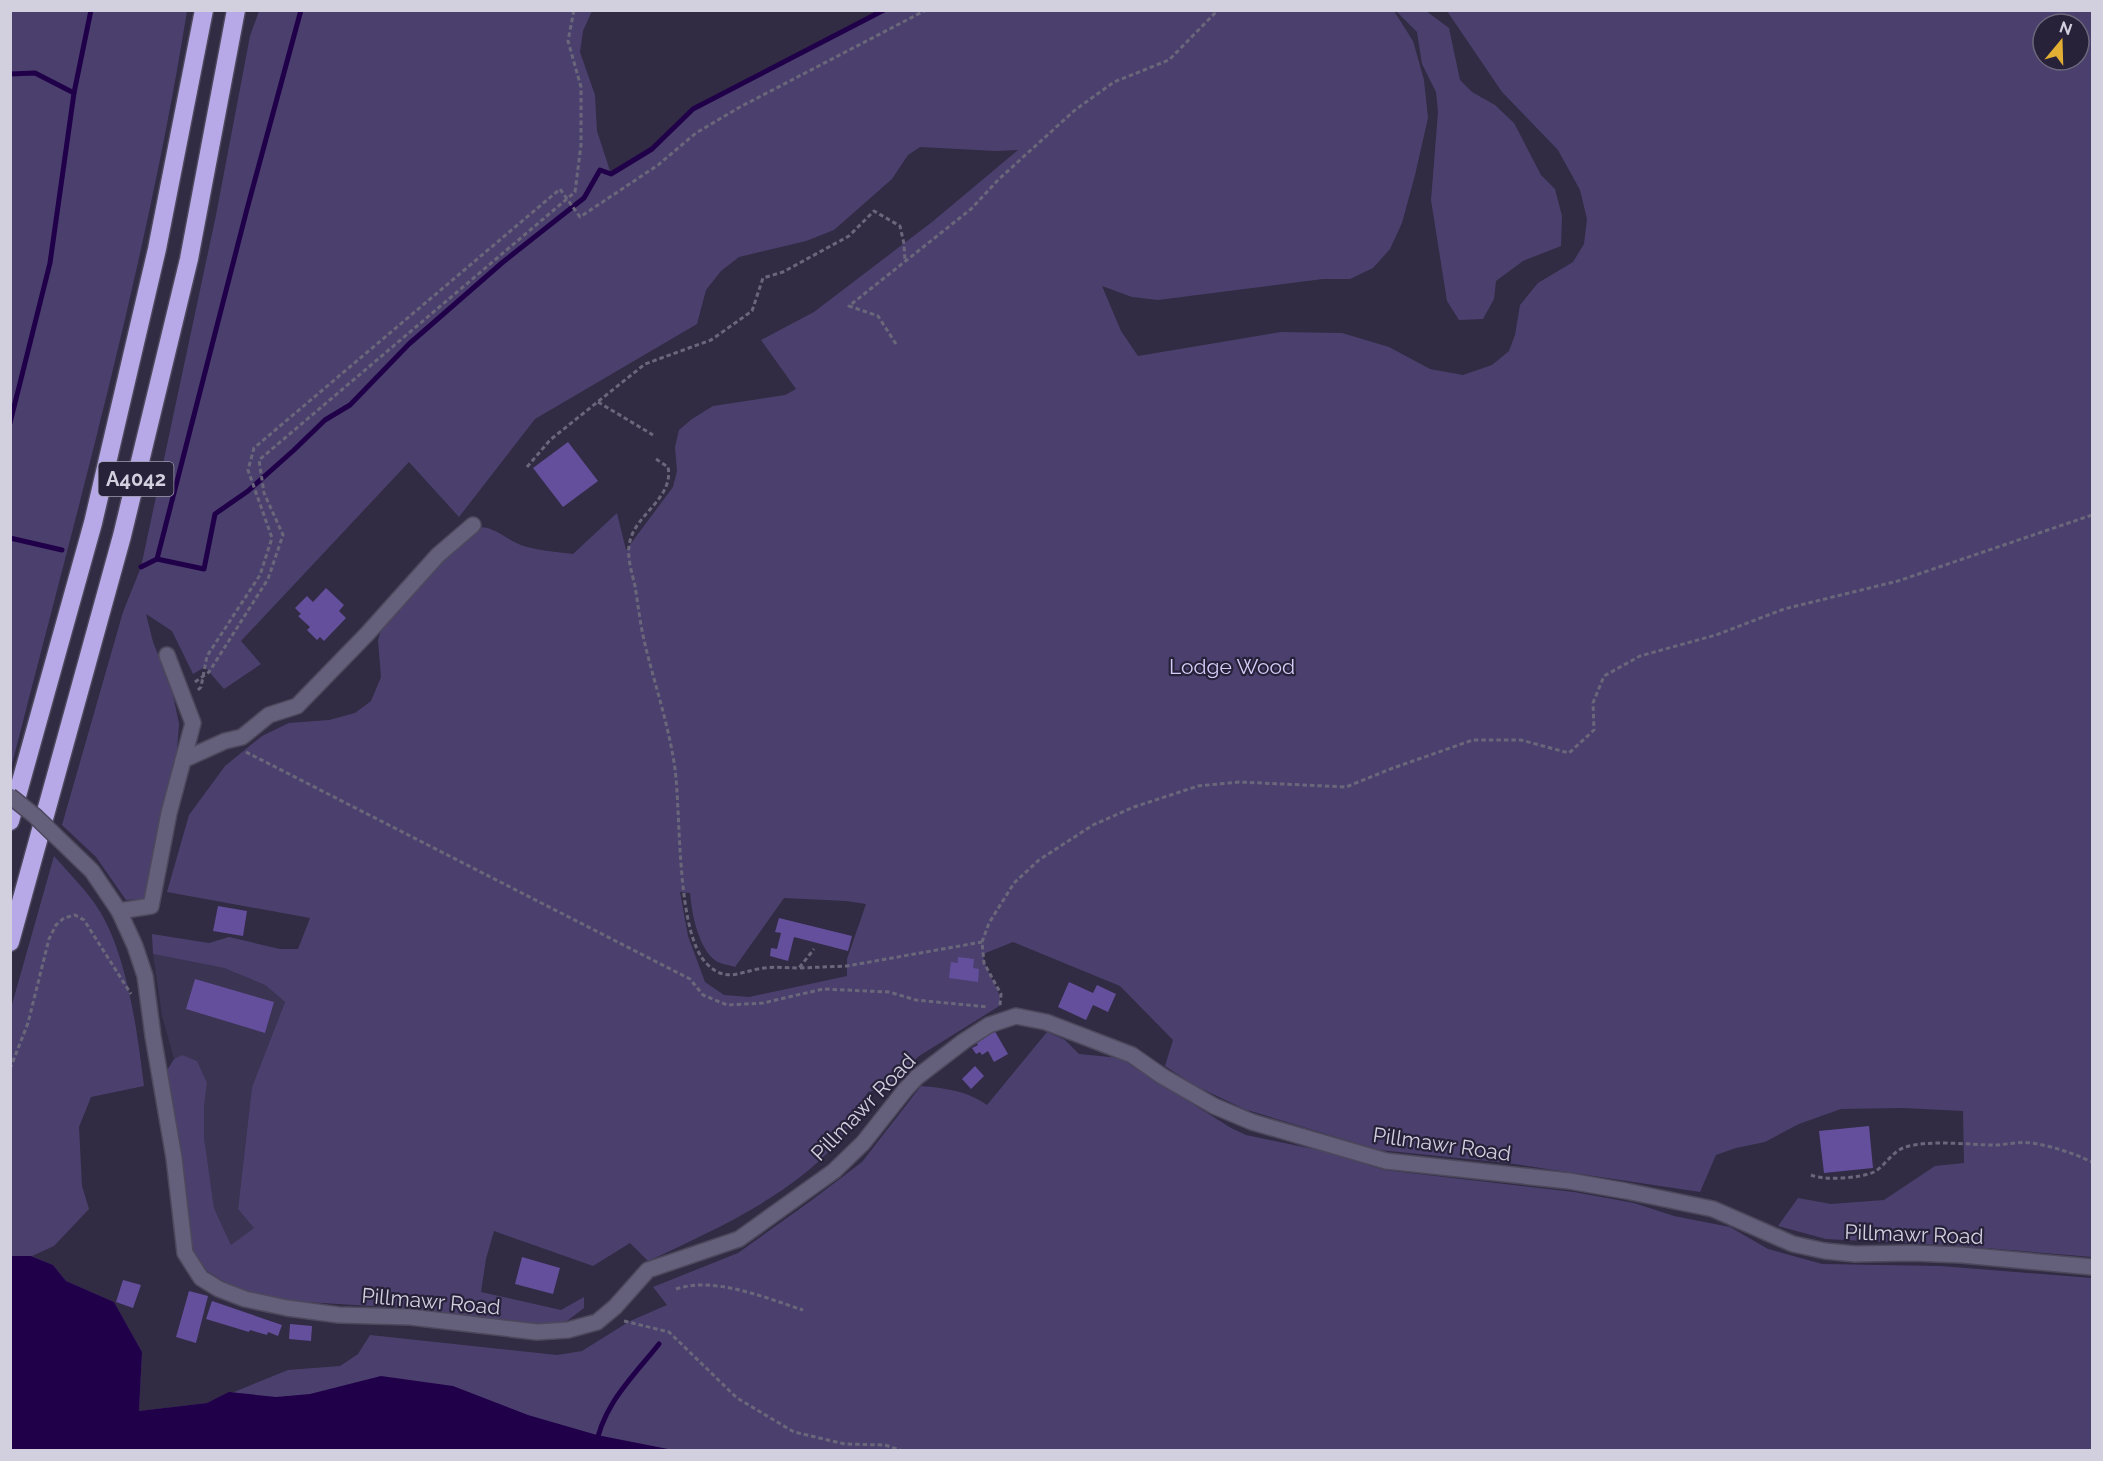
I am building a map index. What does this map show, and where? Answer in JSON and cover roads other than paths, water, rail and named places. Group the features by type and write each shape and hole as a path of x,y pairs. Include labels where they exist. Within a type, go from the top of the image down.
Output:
{"highway":[{"name":"A4042","path":"10,821 93,523 157,249 204,10"},
{"name":"A4042","path":"10,942 128,513 189,260 238,10"}],"street":[{"path":"183,760 225,741 242,737 269,715 297,706 367,634 438,555 472,525"},
{"path":"119,911 151,906 169,813 193,723 187,693 167,655"},
{"name":"Pillmawr Road","path":"10,796 35,816 92,871 119,911 135,946 145,976 174,1158 184,1253 201,1278 219,1289 244,1299 339,1315 410,1317 537,1332 568,1330 597,1322 615,1307 648,1270 740,1239 825,1177 863,1143 917,1077 989,1025 1016,1016 1046,1022 1132,1055 1162,1076 1214,1106 1252,1122 1386,1161 1569,1181 1626,1191 1713,1209 1793,1244 1825,1251 1855,1254 1888,1252 1953,1254 2092,1267"}],"waterway":[{"path":"74,93 91,10"},
{"path":"157,559 301,10"},
{"path":"141,567 157,559 204,569 215,514 248,491 325,420 350,405 409,344 503,262 584,198 600,170 611,174 652,149 693,109 884,10"},
{"path":"10,74 35,73 74,93 50,263 10,423"},
{"path":"10,538 62,550"},
{"path":"595,1450 604,1419 611,1406 659,1344"}],"park label":[{"name":"Lodge Wood","path":"1232,666"}]}
